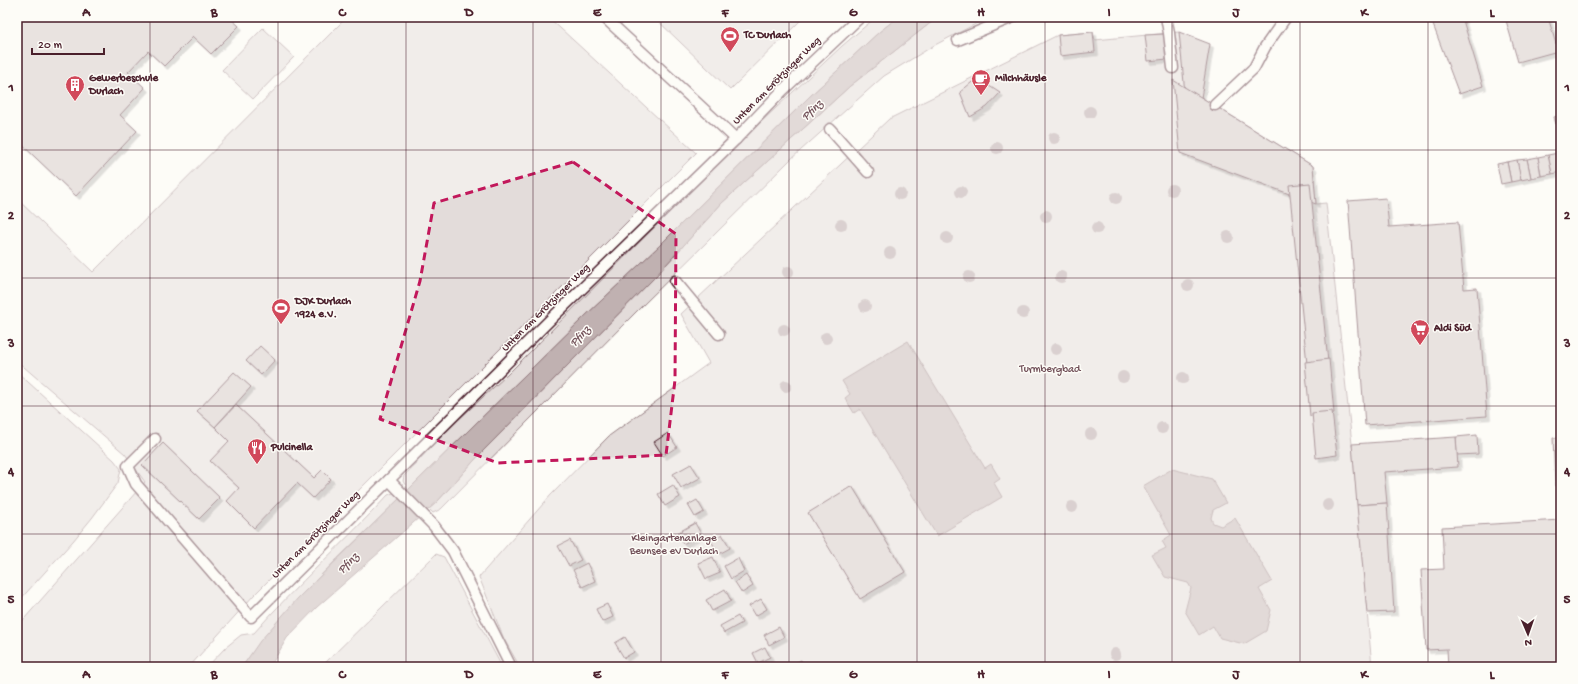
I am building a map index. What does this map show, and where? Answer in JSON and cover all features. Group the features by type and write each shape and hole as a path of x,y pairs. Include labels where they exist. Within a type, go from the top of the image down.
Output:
{"lane":[{"path":"604,17 736,139"},
{"name":"Unten am Grötzinger Weg","path":"155,439 128,466 136,484 251,617 555,315 736,139 783,90 860,17"},
{"path":"958,40 1013,17"},
{"path":"1166,17 1170,33 1173,68"},
{"path":"1215,105 1254,68 1265,47 1286,17"},
{"path":"830,129 868,172"},
{"path":"675,281 719,334"},
{"path":"389,480 428,520 453,551 511,667"}],"highlighted area":[{"path":"573,162 676,234 675,380 666,455 498,463 380,419 420,281 434,203"}],"green space":[{"name":"DJK Durlach 1924 e.V.","path":"347,17 548,17 696,153 254,595 189,667 17,667 17,627 145,482 125,454 17,361 17,199 93,272"},
{"name":"TC Durlach","path":"654,17 804,17 730,90"},
{"path":"876,17 898,17 878,33 809,97 658,247 583,318 408,490 403,481 404,476 446,431 507,375 728,153 842,46"},
{"path":"938,17 989,17 933,46 884,76 791,159 636,312 441,509 433,513 429,509 481,453 655,277 722,203 850,86"},
{"path":"263,28 294,57 253,99 222,70"},
{"name":"Turmbergbad","path":"1093,32 1095,40 1179,32 1201,97 1313,166 1316,204 1326,203 1352,444 1372,667 520,667 504,639 479,577 551,495 609,436 709,363 681,314 889,119 1058,35"},
{"path":"17,372 114,460 121,469 118,483 92,518 17,603"},
{"path":"393,493 400,498 297,600 259,644 242,667 207,667 225,648 241,635 254,633 388,495"},
{"path":"436,554 444,557 502,667 321,667"}],"water":[{"name":"Pfinz","path":"898,17 938,17 850,86 722,203 655,277 481,453 437,502 317,607 287,638 270,667 242,667 260,641 298,598 583,318 658,247 809,97 878,33"},
{"path":"908,341 985,468 991,464 1000,479 994,483 1002,497 937,536 860,409 854,413 845,398 850,394 842,381"},
{"path":"1172,469 1212,479 1226,503 1213,510 1211,518 1213,523 1221,526 1235,518 1272,581 1259,589 1271,610 1266,631 1244,644 1220,638 1213,626 1199,635 1185,611 1191,588 1188,583 1165,577 1152,555 1166,548 1162,541 1171,535 1143,486"}],"building":[{"name":"Gewerbeschule Durlach","path":"17,17 229,17 239,26 211,54 193,37 164,66 148,51 128,72 145,88 120,115 137,131 76,196 17,140"},
{"path":"1447,17 1462,17 1483,86 1459,94 1432,22"},
{"path":"1505,17 1548,17 1558,51 1518,62"},
{"path":"1093,32 1095,52 1060,56 1058,35"},
{"path":"1179,32 1210,44 1200,104 1188,124"},
{"path":"1164,34 1167,59 1148,61 1145,35"},
{"path":"977,78 1000,93 987,107 970,117 960,92"},
{"path":"1173,80 1313,166 1316,204 1180,153"},
{"path":"1561,115 1561,144 1554,117"},
{"path":"1558,153 1561,172 1552,174 1548,155"},
{"path":"1548,155 1552,174 1541,176 1538,157"},
{"path":"1538,157 1541,176 1531,178 1527,159"},
{"path":"1527,159 1531,178 1521,180 1517,160"},
{"path":"1517,160 1521,180 1511,182 1507,162"},
{"path":"1507,162 1511,182 1501,184 1497,164"},
{"path":"1310,183 1328,362 1307,364 1289,185"},
{"name":"Aldi Süd","path":"1386,198 1389,227 1458,222 1464,289 1477,288 1487,416 1365,425 1348,201"},
{"path":"260,346 275,360 261,375 246,361"},
{"path":"1329,359 1334,413 1310,416 1305,362"},
{"path":"234,372 251,387 215,427 197,411"},
{"name":"Pulcinella","path":"236,405 314,478 322,470 331,479 313,498 297,483 254,528 227,501 239,488 210,461 229,441 215,427"},
{"path":"1332,411 1337,455 1316,458 1312,413"},
{"path":"668,433 677,447 663,456 654,442"},
{"path":"1477,435 1478,454 1457,455 1456,437"},
{"path":"1456,437 1458,467 1384,472 1387,503 1357,505 1352,444"},
{"path":"1553,438 1561,438 1561,486 1555,486"},
{"path":"163,443 220,498 199,519 142,465"},
{"path":"691,464 700,478 681,488 673,474"},
{"path":"673,485 680,497 665,506 658,494"},
{"path":"852,486 905,572 860,599 808,513"},
{"path":"697,500 704,512 695,517 688,505"},
{"path":"1387,503 1394,612 1367,613 1357,505"},
{"path":"1561,520 1561,667 1448,667 1447,649 1426,650 1421,570 1444,569 1442,527"},
{"path":"695,523 701,534 683,544 677,533"},
{"path":"722,534 730,548 719,554 711,541"},
{"path":"570,540 581,560 569,566 558,546"},
{"path":"713,557 720,573 706,579 698,563"},
{"path":"738,558 744,571 731,579 724,566"},
{"path":"587,563 595,581 582,587 573,570"},
{"path":"746,575 753,586 742,593 735,582"},
{"path":"725,589 731,601 712,611 706,600"},
{"path":"761,599 767,609 755,616 749,606"},
{"path":"607,604 613,617 602,622 596,609"},
{"path":"738,616 742,623 724,633 720,626"},
{"path":"779,627 784,637 769,645 764,635"},
{"path":"625,637 634,652 624,658 615,643"},
{"path":"765,647 770,657 758,663 753,653"},
{"path":"801,660 805,667 788,667"}],"place":[{"name":"TC Durlach","path":"730,53"},
{"name":"Milchhäusle","path":"981,96"},
{"name":"Gewerbeschule Durlach","path":"75,102"},
{"name":"DJK Durlach 1924 e.V.","path":"281,325"},
{"name":"Aldi Süd","path":"1420,346"},
{"name":"Pulcinella","path":"257,465"}],"park label":[{"name":"Kleingartenanlage Beunsee eV Durlach","path":"674,545"}]}
